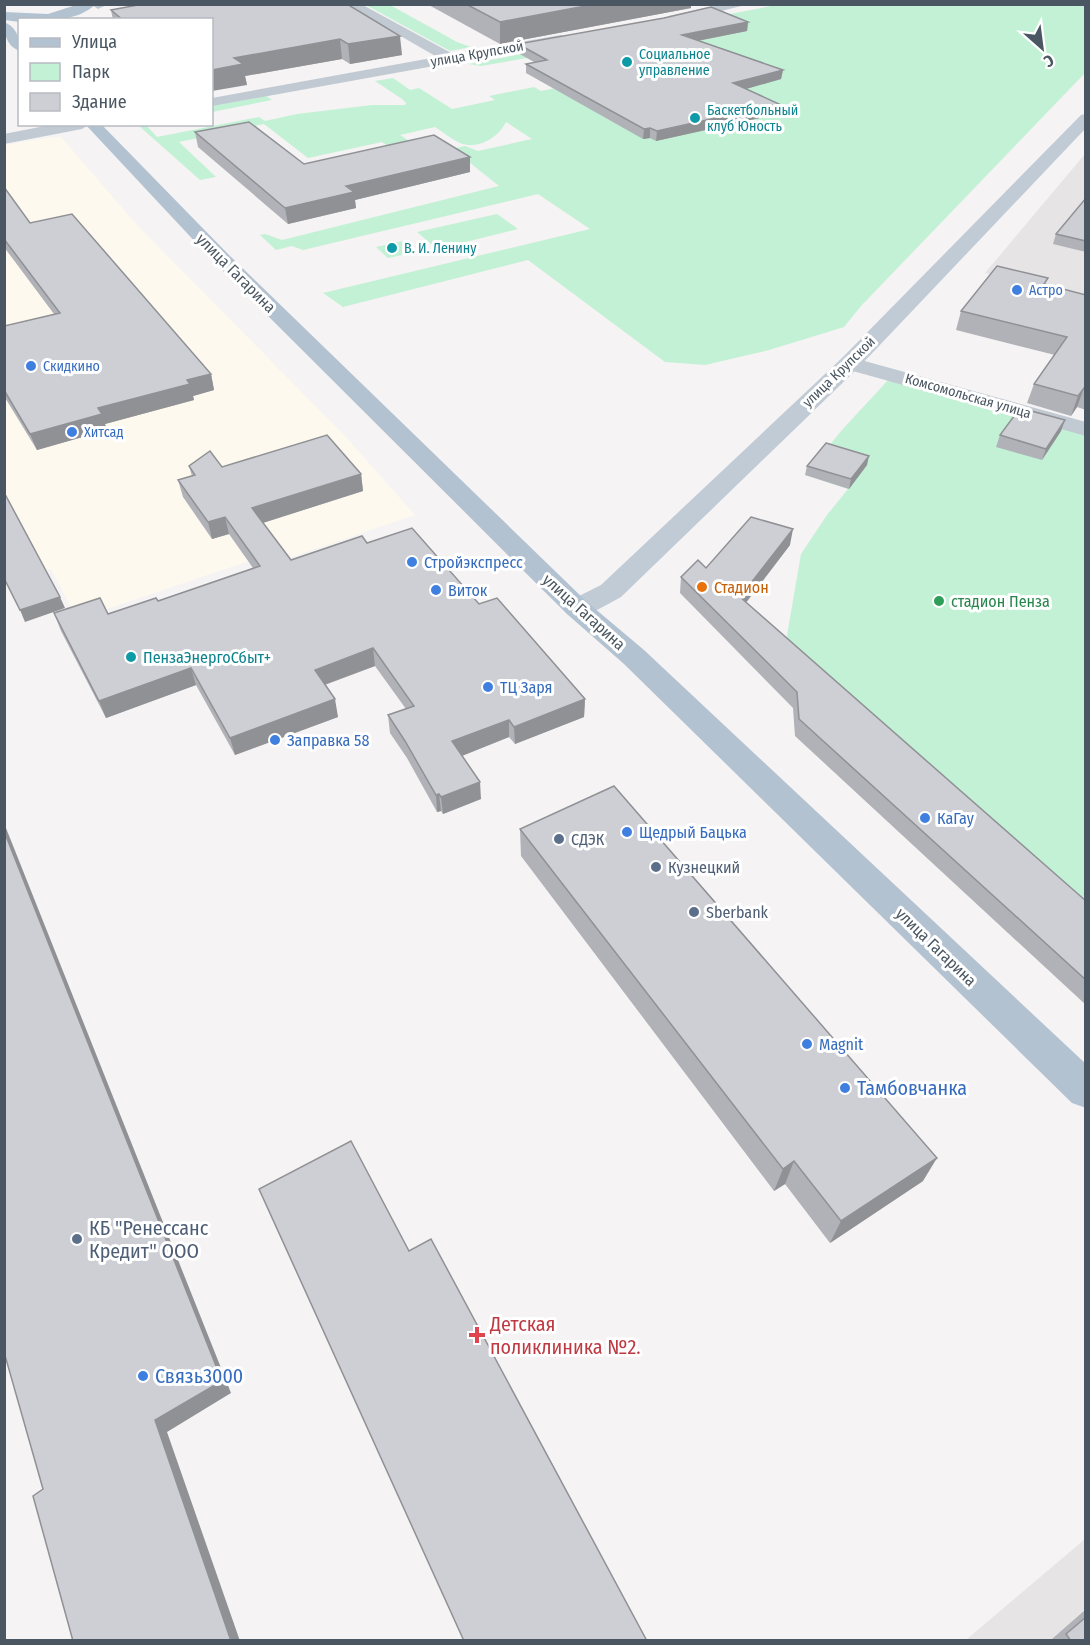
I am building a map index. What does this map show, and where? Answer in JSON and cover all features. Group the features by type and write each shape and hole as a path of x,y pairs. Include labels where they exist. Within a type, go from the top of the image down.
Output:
{"main road":[{"path":"4,16 19,18 58,16 90,4"},
{"path":"80,18 100,5"},
{"path":"5,26 18,44"},
{"path":"4,51 18,59"},
{"name":"улица Крупской","path":"577,608 611,591 850,363 1086,118"},
{"name":"улица Гагарина","path":"94,126 221,258 577,608 634,657 1086,1090"}],"street":[{"path":"351,4 451,59"},
{"path":"663,21 742,4"},
{"name":"улица Крупской","path":"213,102 577,36"},
{"path":"4,139 72,126"},
{"name":"Комсомольская улица","path":"850,363 1086,429"}],"shaded area":[{"path":"61,137 136,224 345,436 415,515 265,566 258,558 77,619 51,569 5,583 5,145"},
{"path":"1085,154 1085,297 985,273"},
{"path":"1085,1539 1085,1609 1054,1640 966,1640"}],"green space":[{"path":"366,5 390,5 457,42 471,47 450,51"},
{"path":"777,5 1085,5 1085,73 861,306 844,327 769,350 705,365 665,362 528,260 343,307 323,293 590,229 538,194 303,250 292,246 276,250 260,235 265,234 282,240 499,186 469,162 426,173 382,142 308,158 264,124 179,142 216,177 200,180 139,126 147,126 157,137 259,117 265,121 297,114 372,105 405,105 402,99 375,81 393,78 410,90 419,88 452,109 495,100 489,96 534,87 541,91 585,82 544,55 481,66 469,64","holes":["506,122 532,139 478,151 465,146 429,154 400,135 435,127 460,143 474,145 493,138"]},
{"path":"265,95 272,100 213,112 213,105"},
{"path":"497,214 518,229 437,249 417,232"},
{"path":"403,241 416,252 388,258 376,247"},
{"name":"стадион Пенза","path":"891,377 1085,433 1085,903 785,647 801,554 848,489 805,475 842,430"}],"building":[{"path":"143,4 347,4 400,36 348,44 340,39 234,58 243,64 213,70 213,18 121,18 111,10"},
{"path":"466,4 596,4 500,22"},
{"path":"711,7 748,22 682,35 783,70 733,83 779,104 657,131 650,128 644,129 526,64 547,60 518,44 664,18"},
{"path":"249,122 304,164 434,135 470,157 346,186 354,192 285,208 195,132"},
{"path":"4,187 30,223 72,214 211,374 187,380 190,384 98,408 102,414 30,434 4,390 4,326 60,313 4,239"},
{"path":"1086,198 1086,241 1056,234"},
{"path":"997,266 1048,278 1044,284 1086,295 1086,388 1078,396 1034,384 1067,337 961,311"},
{"path":"1020,408 1065,420 1046,449 1000,435"},
{"path":"327,435 361,474 252,508 291,560 362,536 367,543 412,528 479,604 497,598 585,699 514,727 509,720 452,741 480,782 441,797 439,794 436,795 388,715 414,706 373,648 315,670 335,699 230,738 191,668 99,701 54,613 100,598 108,614 156,598 158,601 260,566 225,517 208,522 178,480 195,475 189,466 210,451 222,467"},
{"path":"826,443 869,456 851,479 807,466"},
{"path":"6,496 60,597 20,610 4,578 4,497"},
{"name":"КаГау","path":"751,517 793,529 740,597 1086,901 1086,980 799,719 797,692 681,577 698,560 706,568"},
{"path":"614,786 937,1158 841,1221 794,1161 783,1169 520,829"},
{"path":"4,831 222,1381 155,1420 231,1641 73,1641 33,1496 43,1489 4,1352"},
{"path":"351,1141 409,1251 431,1239 647,1641 464,1641 259,1189"},
{"path":"1086,1617 1086,1641 1071,1641 1066,1634"}],"place":[{"name":"Социальное управление","path":"627,62"},
{"name":"Баскетбольный клуб Юность","path":"695,118"},
{"name":"В. И. Ленину","path":"392,248"},
{"name":"Астро","path":"1017,290"},
{"name":"Скидкино","path":"31,366"},
{"name":"Хитсад","path":"72,432"},
{"name":"Стройэкспресс","path":"412,562"},
{"name":"Стадион","path":"702,587"},
{"name":"Виток","path":"436,590"},
{"name":"стадион Пенза","path":"939,601"},
{"name":"ПензаЭнергоСбыт+","path":"131,657"},
{"name":"ТЦ Заря","path":"488,687"},
{"name":"Заправка 58","path":"275,740"},
{"name":"КаГау","path":"925,818"},
{"name":"Щедрый Бацька","path":"627,832"},
{"name":"СДЭК","path":"559,839"},
{"name":"Кузнецкий","path":"656,867"},
{"name":"Sberbank","path":"694,912"},
{"name":"Magnit","path":"807,1044"},
{"name":"Тамбовчанка","path":"845,1088"},
{"name":"КБ \"Ренессанс Кредит\" ООО","path":"77,1239"},
{"name":"Детская поликлиника №2.","path":"477,1335"},
{"name":"Связь3000","path":"143,1376"}]}
